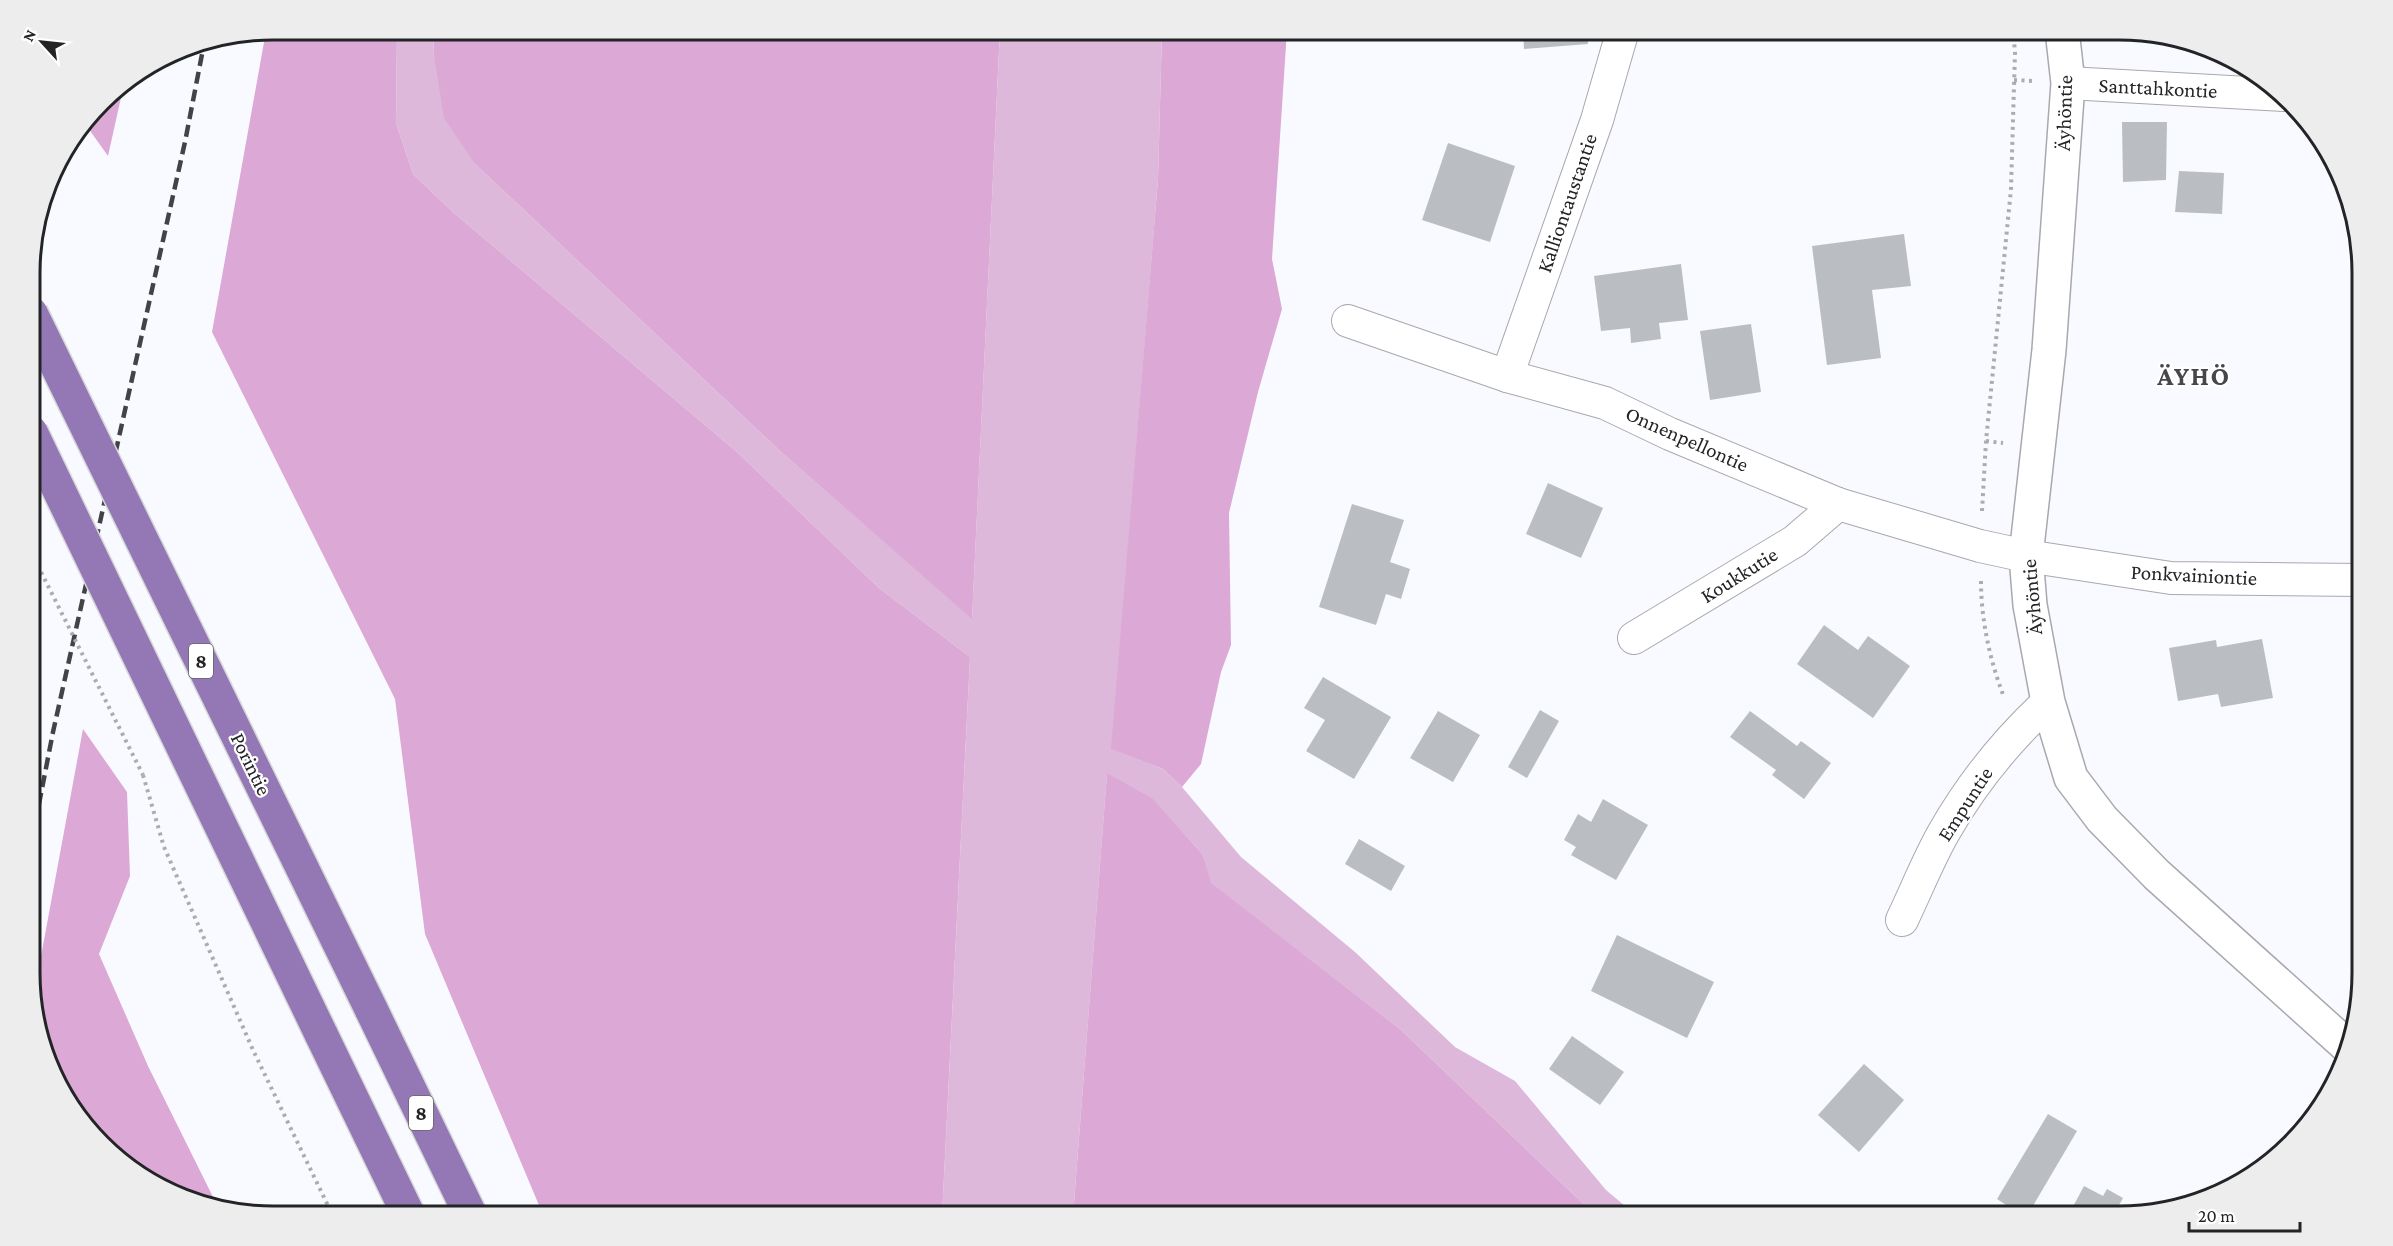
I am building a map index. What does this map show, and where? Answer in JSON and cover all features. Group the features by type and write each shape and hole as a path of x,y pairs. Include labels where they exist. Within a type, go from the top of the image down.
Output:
{"highway":[{"name":"Porintie","path":"40,331 466,1206"},
{"path":"40,451 404,1206"}],"main road":[{"name":"Äyhöntie","path":"2063,40 2068,83 2049,350 2026,556 2030,605 2048,702 2071,778 2102,819 2157,875 2342,1041"}],"street":[{"name":"Kalliontaustantie","path":"1507,375 1597,120 1620,40"},
{"name":"Santtahkontie","path":"2068,83 2268,94"},
{"name":"Onnenpellontie","path":"1348,321 1507,375 1605,403 1670,434 1838,504 1970,543 2026,556"},
{"name":"Koukkutie","path":"1634,638 1795,541 1838,504"},
{"name":"Ponkvainiontie","path":"2026,556 2171,578 2352,580"},
{"name":"Empuntie","path":"1902,920 1944,833 1976,782 2017,731 2048,702"}],"path":[{"path":"40,570 143,775 164,848 253,1050 328,1206"}],"shaded area":[{"path":"397,40 433,40 434,55 475,164 780,451 972,618 1000,40 1162,40 1158,179 1112,749 1163,769 1182,787 1241,857 1355,952 1455,1047 1515,1081 1606,1190 1625,1206 1586,1206 1400,1029 1210,883 1203,855 1153,800 1107,774 1074,1206 943,1206 970,657 879,588 737,452 454,213 413,174 396,123"},
{"path":"397,40 396,123 413,174 454,213 737,452 879,588 970,657 943,1206 539,1206 425,934 395,699 212,332 264,41"},
{"path":"433,40 1000,40 972,619 780,451 475,164 444,118"},
{"path":"1162,40 1286,40 1272,259 1282,309 1258,392 1229,513 1231,645 1221,672 1201,764 1182,787 1163,769 1111,749 1158,179"},
{"path":"121,97 108,156 90,131"},
{"path":"83,729 127,792 130,876 99,954 148,1066 214,1198 184,1188 144,1166 120,1148 98,1126 80,1102 58,1062 48,1033 42,1003 40,962"},
{"path":"1107,773 1153,799 1203,855 1211,883 1400,1029 1586,1206 1074,1206"}],"building":[{"path":"1524,40 1588,40 1588,44 1524,49"},
{"path":"2122,122 2167,122 2166,180 2123,182"},
{"path":"1448,143 1515,166 1490,242 1422,220"},
{"path":"2179,171 2224,173 2222,214 2175,212"},
{"path":"1904,234 1911,286 1872,290 1881,358 1827,365 1812,246"},
{"path":"1681,264 1688,320 1659,323 1661,339 1631,343 1630,328 1601,331 1594,276"},
{"path":"1751,324 1761,392 1710,400 1700,331"},
{"path":"1548,483 1603,508 1581,558 1526,534"},
{"path":"1352,504 1404,520 1390,562 1410,569 1401,599 1386,594 1376,625 1319,607"},
{"path":"1824,625 1858,650 1868,636 1910,666 1873,718 1797,664"},
{"path":"2262,639 2273,698 2221,707 2218,694 2178,701 2169,648 2216,640 2217,647"},
{"path":"1323,677 1391,717 1354,779 1306,751 1325,720 1304,708"},
{"path":"1540,710 1559,721 1527,778 1508,767"},
{"path":"1438,711 1480,735 1453,782 1410,758"},
{"path":"1750,711 1797,746 1801,741 1831,763 1804,799 1772,775 1776,770 1730,737"},
{"path":"1603,799 1648,825 1616,880 1571,855 1576,847 1564,840 1578,814 1591,822"},
{"path":"1359,839 1405,866 1391,891 1345,864"},
{"path":"1617,935 1714,982 1687,1038 1591,991"},
{"path":"1572,1036 1624,1072 1600,1105 1549,1069"},
{"path":"1864,1064 1904,1100 1859,1152 1818,1115"},
{"path":"2048,1114 2077,1131 2033,1206 2008,1206 1997,1199"},
{"path":"2084,1186 2103,1196 2107,1189 2123,1198 2119,1206 2073,1206"}],"railway":[{"path":"40,799 185,142 202,52"}],"district":[{"name":"ÄYHÖ","path":"2194,376"}]}
